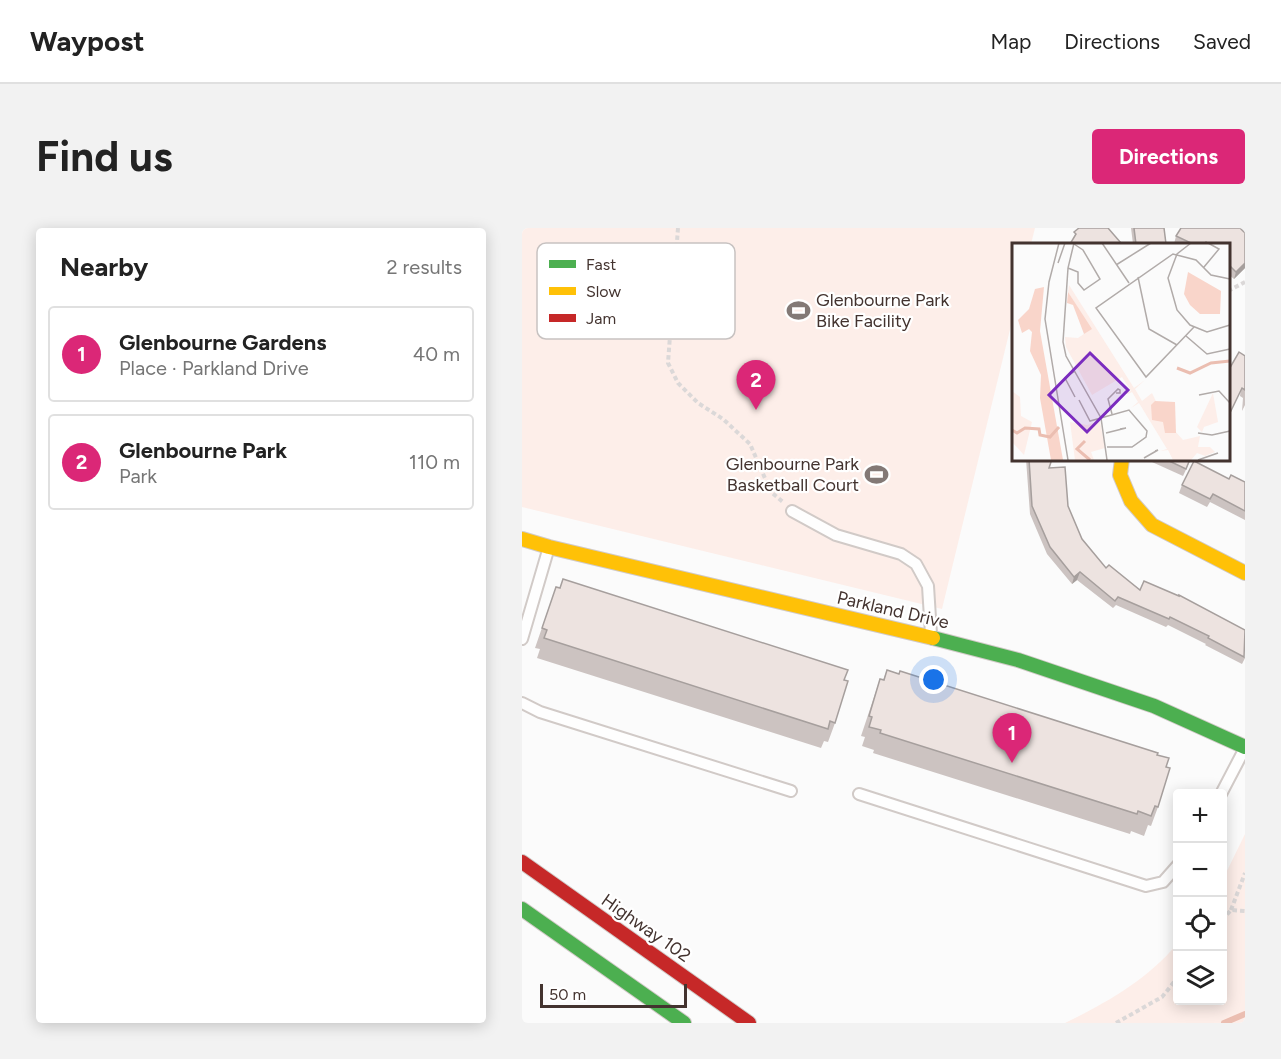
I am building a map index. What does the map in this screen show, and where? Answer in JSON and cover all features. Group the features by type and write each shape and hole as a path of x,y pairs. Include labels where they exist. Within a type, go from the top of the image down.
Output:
{"main road":[{"path":"1122,460 1120,475 1131,501 1152,525 1245,573"},
{"name":"Parkland Drive","path":"522,539 1018,660 1154,706 1245,748"},
{"name":"Highway 102","path":"522,862 749,1023"},
{"path":"522,909 684,1023"}],"lane":[{"path":"792,511 836,535 901,554 916,564 928,586 931,637"},
{"path":"522,639 549,547"},
{"path":"522,703 540,712 791,791"},
{"path":"1224,789 1245,748"},
{"path":"859,795 1146,886 1163,882 1173,871"}],"path":[{"path":"677,243 678,228"},
{"path":"1230,290 1245,282"},
{"path":"670,339 668,363 678,383 698,403 723,420 750,444 771,492 792,511"},
{"path":"1227,914 1231,910 1245,873"},
{"path":"1231,910 1245,911"},
{"path":"1116,1023 1162,997 1173,983"}],"shaded area":[{"path":"522,228 1035,228 1031,243 1012,243 1012,321 942,609 522,507"},
{"path":"1245,834 1245,1023 1065,1023 1125,990 1153,969 1173,948 1173,1005 1227,1005 1227,871"}],"building":[{"path":"1079,228 1108,228 1121,243 1071,243 1076,234 1074,232"},
{"path":"1134,228 1164,228 1166,243 1136,243"},
{"path":"1181,228 1240,228 1245,233 1245,263 1236,272 1230,266 1230,243 1191,243 1176,236"},
{"path":"1239,352 1245,356 1245,390 1242,388 1230,413 1230,368"},
{"path":"1029,460 1052,460 1049,468 1065,467 1068,506 1082,539 1106,568 1109,565 1140,590 1144,581 1179,595 1245,630 1244,657 1208,638 1209,636 1170,617 1169,619 1118,597 1115,601 1080,572 1074,577 1050,547 1032,506"},
{"path":"1167,460 1190,460 1186,469"},
{"path":"1194,461 1229,479 1231,475 1245,482 1245,511 1213,494 1210,499 1182,485"},
{"path":"563,579 848,670 844,680 848,681 835,723 830,721 828,729 544,638 547,630 542,628 556,587 560,588"},
{"path":"887,670 899,674 900,671 1169,758 1166,767 1170,768 1158,807 1155,806 1151,816 1138,811 1137,814 880,733 881,730 869,727 872,717 869,716 880,679 884,680"}],"waterway":[{"path":"1224,1023 1245,1014"}],"traffic: fast":[{"path":"933,638 1018,660 1154,706 1245,747"},
{"path":"522,909 684,1023"}],"traffic: slow":[{"path":"1122,460 1120,475 1131,501 1152,525 1245,573"},
{"path":"522,539 933,638"}],"traffic: jam":[{"path":"522,862 749,1023"}],"place":[{"name":"Glenbourne Park Bike Facility","path":"798,310"},
{"name":"Glenbourne Park","path":"756,410"},
{"name":"Glenbourne Park Basketball Court","path":"877,474"},
{"name":"Glenbourne Gardens","path":"1012,763"}]}
